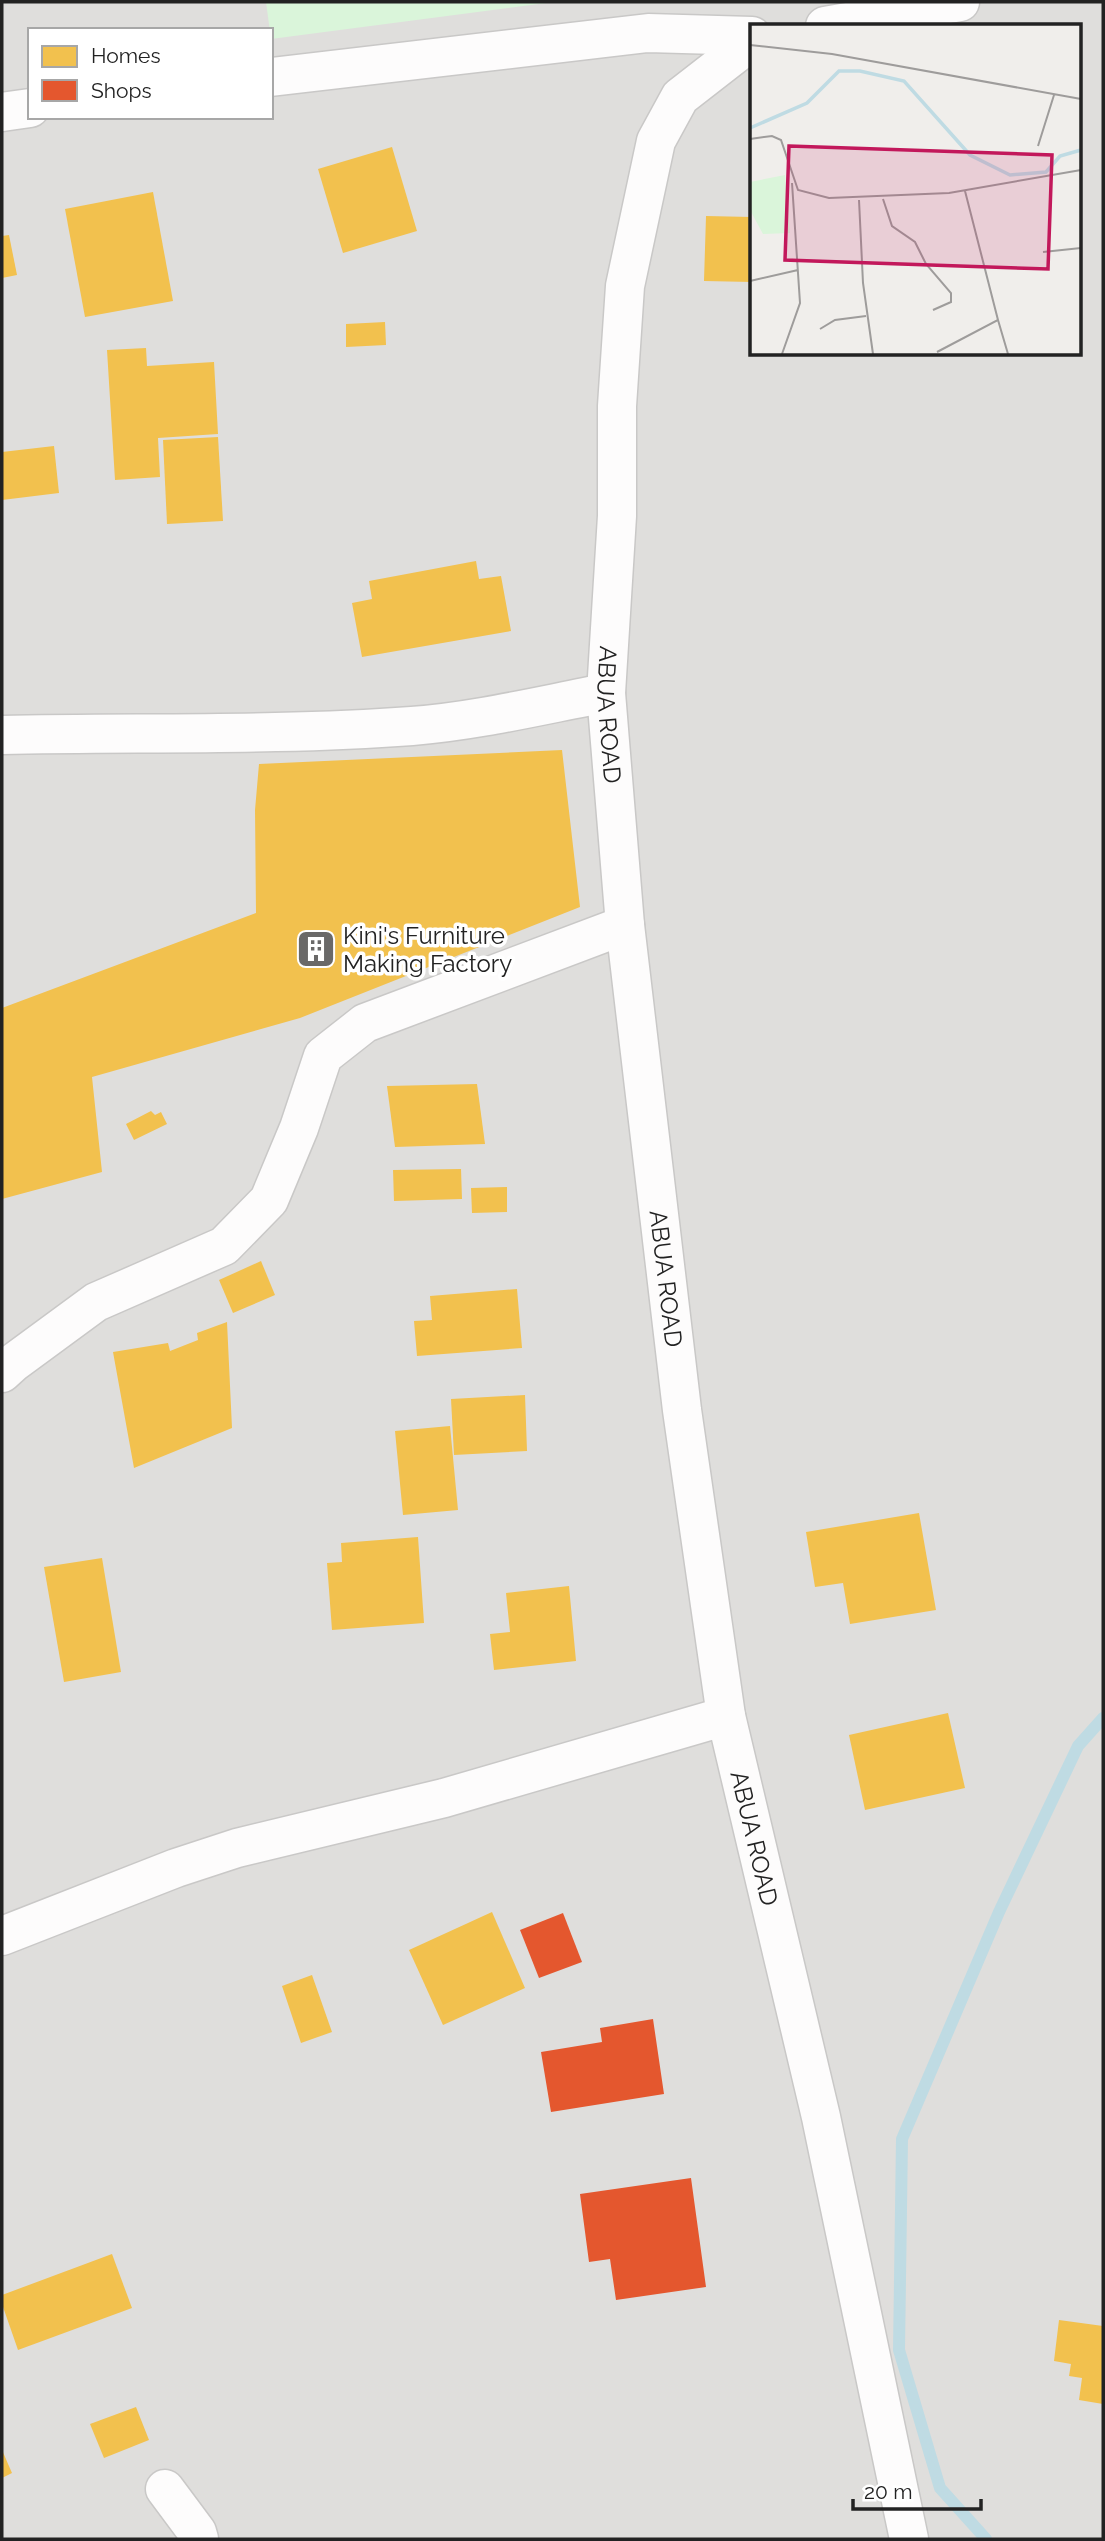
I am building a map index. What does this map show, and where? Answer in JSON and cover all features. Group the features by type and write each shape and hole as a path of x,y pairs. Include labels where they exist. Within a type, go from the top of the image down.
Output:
{"street":[{"path":"836,24 960,2"},
{"path":"273,77 648,33 750,36"},
{"name":"ABUA ROAD","path":"750,42 680,97 656,141 625,286 617,406 617,516 606,693 625,925 682,1410 726,1716 821,2118 909,2539"},
{"path":"2,112 28,108"},
{"path":"2,734 258,733 414,726 506,713 606,693"},
{"path":"2,1373 96,1302 224,1246 269,1200 299,1128 323,1056 365,1023 625,925"},
{"path":"2,1936 176,1868 237,1848 444,1798 726,1716"},
{"path":"165,2489 197,2532 199,2539"}],"shaded area":[{"path":"2,2 1103,2 1103,2539 2,2539"}],"green space":[{"path":"266,2 554,2 273,39 273,28 270,28"}],"building: Homes":[{"path":"392,147 417,231 343,253 318,169"},
{"path":"153,192 173,301 85,317 65,209"},
{"path":"706,216 750,217 750,282 704,281"},
{"path":"9,235 17,275 2,278 2,236"},
{"path":"385,322 386,345 346,347 346,324"},
{"path":"146,348 147,366 214,362 218,434 158,438 160,477 115,480 107,350"},
{"path":"218,437 223,521 167,524 163,440"},
{"path":"54,446 59,493 2,500 2,452"},
{"path":"476,561 479,579 501,576 511,631 362,657 352,603 372,599 369,581"},
{"name":"Kini's Furniture Making Factory","path":"562,750 580,907 300,1018 92,1077 102,1172 2,1199 2,1008 256,913 255,810 259,764"},
{"path":"477,1084 485,1144 395,1147 387,1086"},
{"path":"151,1111 155,1115 161,1112 167,1124 134,1140 126,1124"},
{"path":"461,1169 462,1199 394,1201 393,1170"},
{"path":"507,1187 507,1212 472,1213 471,1188"},
{"path":"261,1261 275,1295 233,1313 219,1280"},
{"path":"517,1289 522,1348 417,1356 414,1321 432,1320 430,1296"},
{"path":"227,1322 232,1428 134,1468 113,1352 168,1343 170,1351 198,1340 197,1333"},
{"path":"525,1395 527,1451 454,1455 451,1399"},
{"path":"450,1426 458,1510 403,1515 395,1431"},
{"path":"919,1513 936,1610 850,1624 843,1583 815,1587 806,1532"},
{"path":"418,1537 424,1623 332,1630 327,1563 342,1562 341,1543"},
{"path":"102,1558 121,1672 64,1682 44,1567"},
{"path":"569,1586 576,1661 494,1670 490,1634 510,1632 506,1593"},
{"path":"948,1713 965,1788 865,1810 849,1735"},
{"path":"492,1912 525,1988 443,2025 409,1950"},
{"path":"312,1975 332,2032 301,2043 282,1986"},
{"path":"112,2254 132,2308 18,2350 2,2304 2,2295"},
{"path":"1059,2320 1103,2326 1103,2404 1079,2400 1082,2378 1069,2376 1071,2364 1054,2361"},
{"path":"136,2407 149,2440 104,2458 90,2424"},
{"path":"2,2450 12,2473 2,2478"}],"building: Shops":[{"path":"563,1913 582,1962 539,1978 520,1930"},
{"path":"653,2019 664,2094 551,2112 541,2052 602,2042 600,2028"},
{"path":"691,2178 706,2287 616,2300 610,2259 589,2262 580,2194"}],"waterway":[{"path":"986,2539 940,2488 899,2350 902,2139 999,1912 1078,1746 1103,1718"}],"place":[{"name":"Kini's Furniture Making Factory","path":"316,949"}]}
